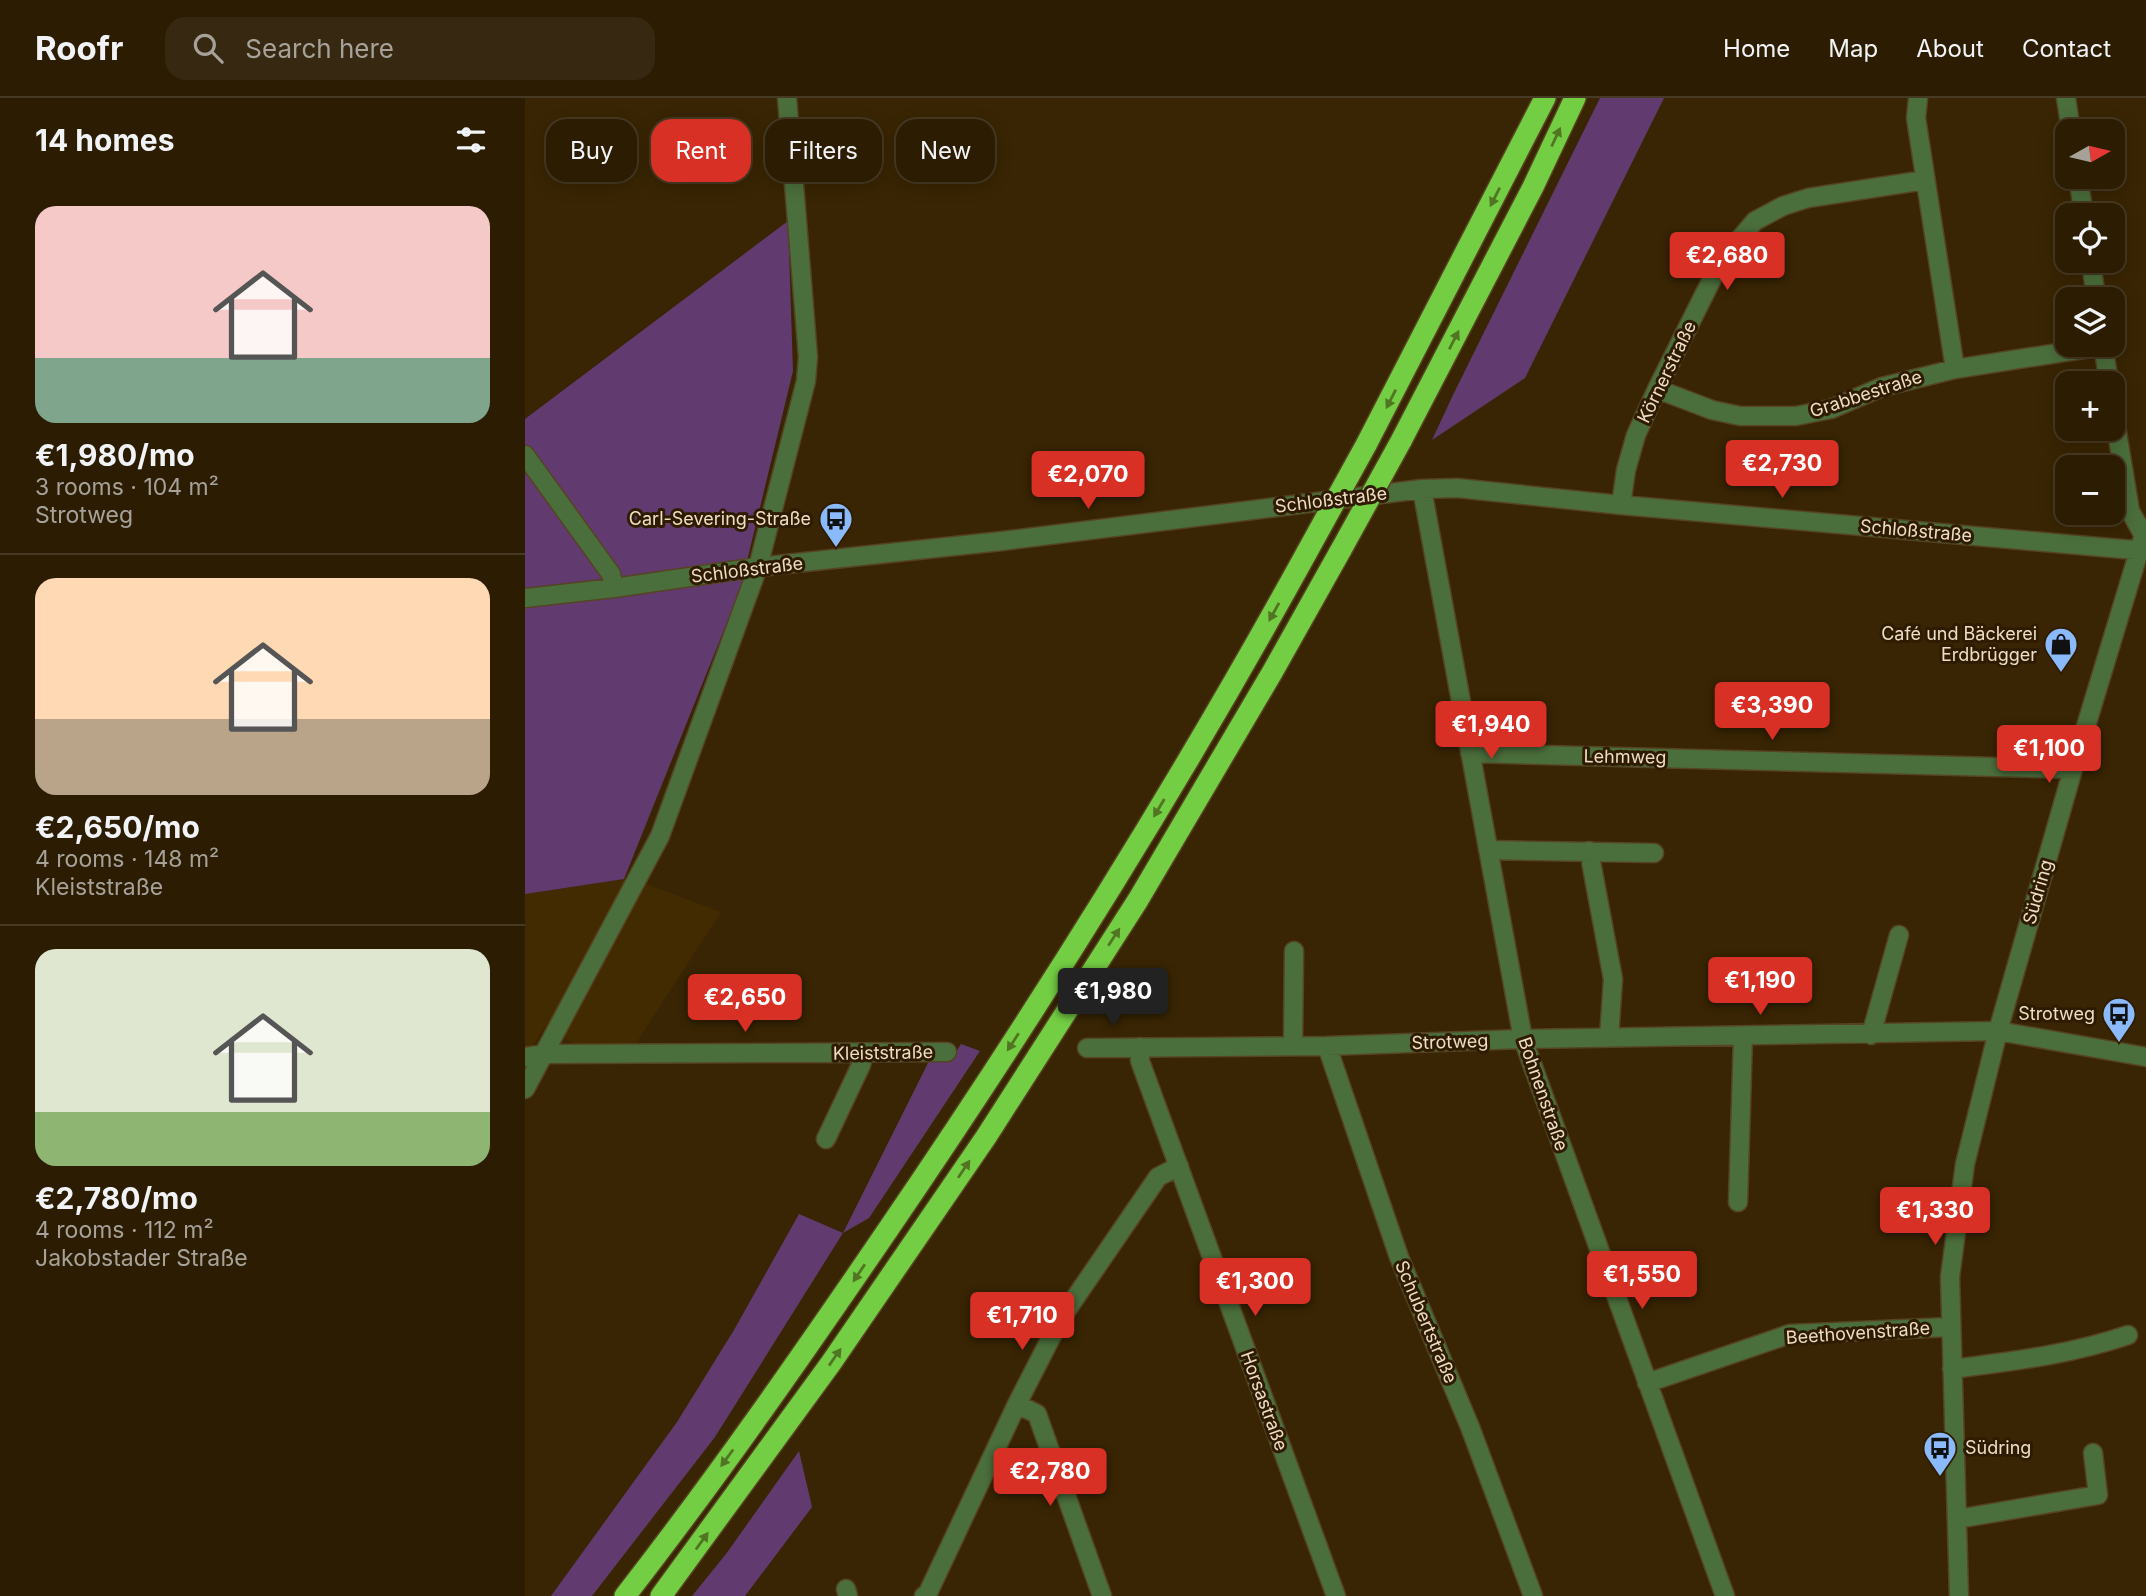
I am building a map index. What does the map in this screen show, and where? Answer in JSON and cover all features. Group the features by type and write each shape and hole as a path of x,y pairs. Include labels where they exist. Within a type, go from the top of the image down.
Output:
{"highway":[{"path":"625,1596 807,1348 961,1122 1109,892 1250,657 1366,445 1545,98"},
{"path":"661,1596 831,1363 986,1137 1138,900 1273,671 1401,442 1533,187 1575,98"}],"street":[{"path":"525,1089 660,836 758,567 806,381 808,357 787,98"},
{"path":"1918,98 1916,118 1955,369"},
{"path":"2066,98 2069,119"},
{"name":"Körnerstraße","path":"1621,505 1626,470 1636,435 1657,389 1721,261 1755,222 1783,206 1808,198 1925,180"},
{"name":"Grabbestraße","path":"1657,389 1712,410 1740,416 1796,416 1831,409 1882,387 1955,369 2055,353"},
{"path":"2118,441 2130,511 2144,541"},
{"path":"525,455 611,574 614,588"},
{"name":"Schloßstraße","path":"525,598 758,567 1016,540 1422,489 1457,488 1621,505 2144,541"},
{"name":"Bohnenstraße","path":"1422,489 1523,1040 1725,1596"},
{"name":"Südring","path":"1959,1596 1950,1277 1965,1164 1998,1031 2073,769 2144,541"},
{"name":"Lehmweg","path":"1470,753 2073,769"},
{"path":"1488,850 1654,853"},
{"path":"1589,852 1613,979 1609,1038"},
{"path":"1871,1035 1899,935"},
{"path":"1293,1046 1294,951"},
{"name":"Strotweg","path":"1087,1048 1327,1046 1998,1031 2146,1057"},
{"path":"1738,1202 1744,1037"},
{"name":"Schubertstraße","path":"1327,1046 1399,1257 1470,1427 1533,1596"},
{"name":"Horsastraße","path":"1140,1047 1140,1061 1336,1596"},
{"name":"Kleiststraße","path":"525,1057 544,1054 947,1052"},
{"path":"826,1139 861,1065 864,1053"},
{"path":"924,1596 927,1595 1017,1404 1060,1320 1158,1177 1179,1166"},
{"name":"Beethovenstraße","path":"1647,1383 1790,1334 1950,1326"},
{"path":"1952,1369 2056,1356 2128,1335"},
{"path":"1017,1404 1037,1414 1102,1596"},
{"path":"1957,1520 2098,1495 2093,1453"}],"shaded area":[{"path":"1600,98 1664,98 1525,378 1432,440 1453,395"},
{"path":"788,221 793,371 740,590 624,879 525,894 525,419"},
{"path":"624,879 649,885 721,912 635,1045 574,1044 545,1027 534,1044 525,1047 525,894"},
{"path":"961,1044 980,1051 869,1218 843,1233 929,1061 951,1060"},
{"path":"799,1214 843,1233 715,1437 592,1596 551,1596 677,1422 734,1330"},
{"path":"799,1451 812,1507 745,1596 692,1596 726,1554"}],"place":[{"name":"Carl-Severing-Straße","path":"836,549"},
{"name":"Café und Bäckerei Erdbrügger","path":"2061,674"},
{"name":"Strotweg","path":"2119,1044"},
{"name":"Südring","path":"1940,1478"}]}
